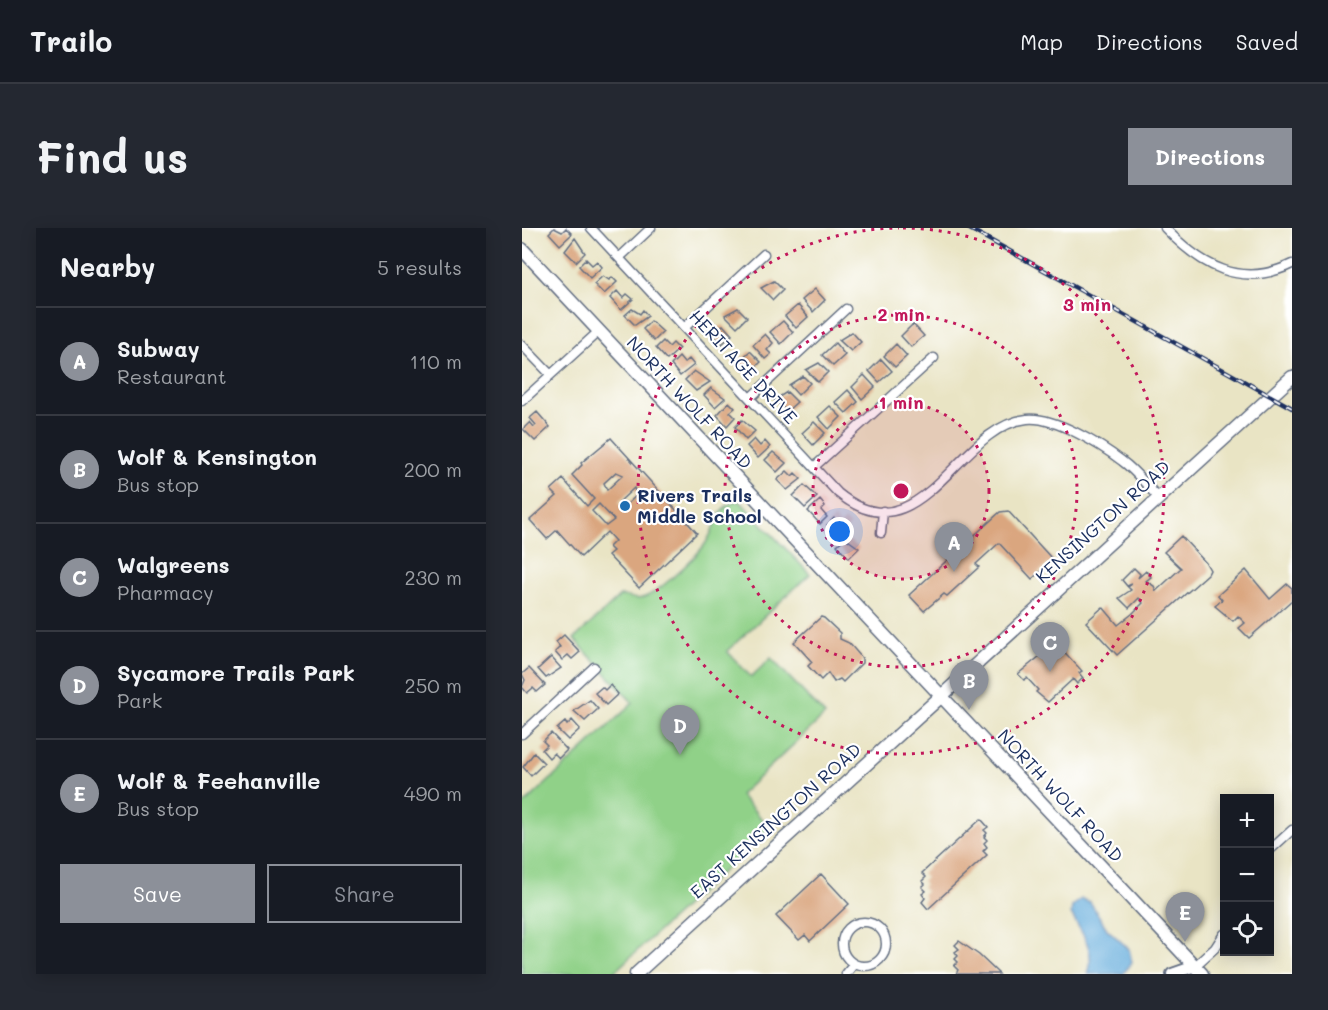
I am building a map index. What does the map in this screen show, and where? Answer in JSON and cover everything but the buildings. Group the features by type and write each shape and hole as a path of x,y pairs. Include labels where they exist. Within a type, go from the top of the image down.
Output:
{"main road":[{"name":"NORTH WOLF ROAD","path":"522,249 597,332 940,695 1196,971"},
{"name":"KENSINGTON ROAD","path":"940,695 1292,376"},
{"name":"EAST KENSINGTON ROAD","path":"636,974 940,695"}],"street":[{"name":"HERITAGE DRIVE","path":"591,228 845,498 868,509 883,511"},
{"path":"619,258 651,228"},
{"path":"1165,228 1182,246 1210,265 1243,276 1277,271 1292,264"},
{"path":"684,328 764,254"},
{"path":"750,398 846,309"},
{"path":"522,401 597,332"},
{"path":"522,345 550,374"},
{"path":"814,467 934,358"},
{"path":"881,533 883,511 902,508 921,499 993,434 1025,414 1054,423 1112,454 1129,466 1158,497"},
{"path":"522,734 594,667"},
{"path":"1271,848 1292,830"},
{"path":"857,923 872,923 883,932 886,945 884,952 875,963 854,964 844,954 842,947 845,932 857,923"},
{"path":"1172,974 1196,971 1220,940"},
{"path":"846,974 854,964"}],"green space":[{"path":"739,500 810,574 727,651 751,677 771,658 825,715 740,795 770,828 612,974 522,974 522,806 633,703 574,639 620,596 642,598 666,583 703,547 726,507"}],"water":[{"path":"1081,899 1090,902 1107,929 1129,949 1132,962 1123,974 1088,974 1089,949 1071,914 1072,907"}],"railway":[{"path":"968,228 1292,408"}],"place":[{"name":"Rivers Trails Middle School","path":"625,506"},
{"name":"Subway","path":"954,572"},
{"name":"Walgreens","path":"1050,672"},
{"name":"Wolf & Kensington","path":"969,710"},
{"name":"Sycamore Trails Park","path":"680,755"},
{"name":"Wolf & Feehanville","path":"1185,942"}]}
